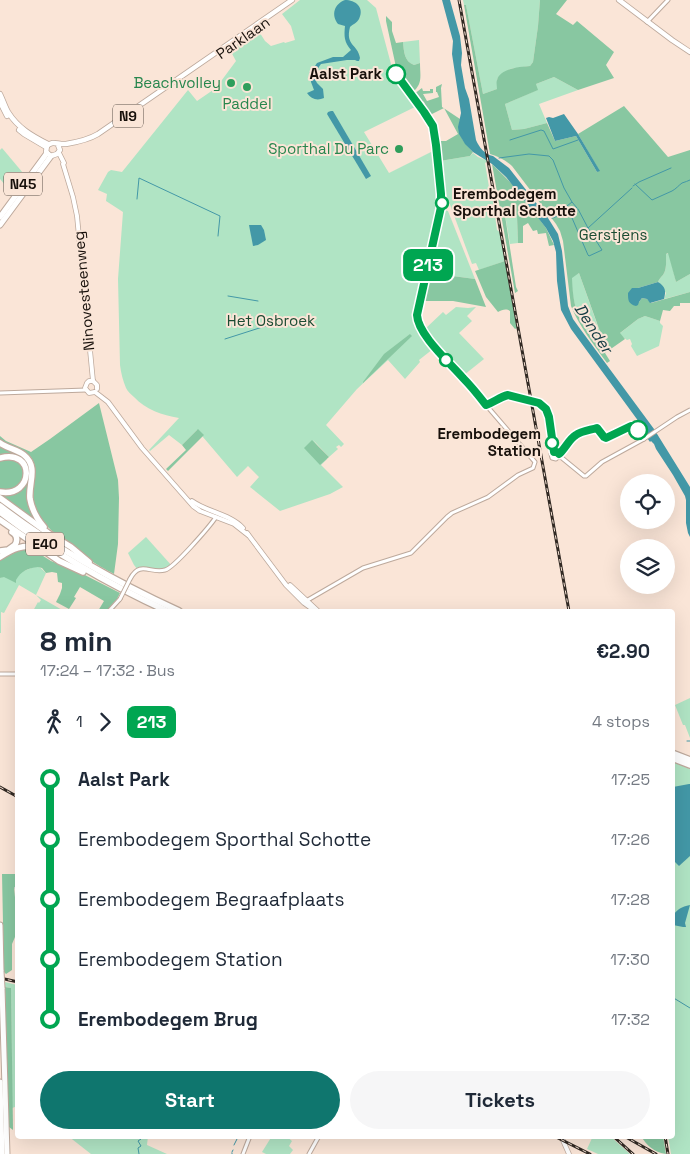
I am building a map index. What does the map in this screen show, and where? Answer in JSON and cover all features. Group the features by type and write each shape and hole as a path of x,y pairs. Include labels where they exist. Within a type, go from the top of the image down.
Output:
{"highway":[{"name":"N45","path":"0,216 53,150"},
{"name":"N45","path":"0,225 53,150"},
{"path":"0,444 24,455 31,463 33,473 30,490 31,502 34,513 48,533"},
{"path":"0,458 7,456 18,459 25,465 27,473 23,484 18,489 9,493 0,492"},
{"path":"0,498 48,533 71,547 90,563 91,570 84,572 69,566 0,520"},
{"name":"E40","path":"0,506 91,570 175,609"},
{"name":"E40","path":"0,512 38,540 139,598 163,609"},
{"path":"0,551 11,549 16,542 15,534 8,526"},
{"path":"0,557 24,546 32,546 43,550"},
{"path":"677,757 690,760"},
{"path":"677,757 690,765"},
{"path":"0,926 7,1154"},
{"path":"0,1082 2,1154"}],"main road":[{"name":"Parklaan","path":"53,150 86,140 98,134 292,0"},
{"name":"Parklaan","path":"53,150 97,138 297,0"},
{"path":"619,0 690,52"},
{"path":"0,94 8,111 18,125 53,150"},
{"path":"0,102 8,118 18,129 53,150"},
{"name":"Ninovesteenweg","path":"53,150 63,164 77,216 91,381"},
{"path":"96,390 91,393 86,388 86,383 91,381 96,383 96,390 108,402 142,448 196,508 239,524 286,585 314,609"},
{"path":"563,1139 569,1154"}],"street":[{"path":"648,22 668,0"},
{"path":"0,392 68,391 86,388"},
{"path":"306,603 363,568 410,553 447,517 488,497 518,475 534,467 535,462 486,405 499,398 508,395 535,402 544,407 549,414 554,452 551,454 552,458 556,459 576,434 597,428 606,438 634,426 645,439"},
{"path":"492,411 491,407 494,402"},
{"path":"554,452 557,452 586,476 602,462 645,439 690,410"},
{"path":"111,609 120,599 135,572 143,568 161,570 170,567 198,539 215,516"},
{"path":"0,676 15,674"},
{"path":"243,1154 249,1139"},
{"path":"309,1154 317,1139"}],"green space":[{"name":"Het Osbroek","path":"300,0 367,0 376,8 396,76 417,106 364,132 389,173 435,150 438,205 416,315 418,330 433,349 419,360 420,362 405,379 388,360 357,389 326,425 344,444 341,447 339,445 336,447 338,449 329,457 313,440 327,459 321,465 343,487 330,494 280,511 250,487 259,477 248,466 237,477 197,430 182,445 169,435 149,450 179,418 149,409 129,392 124,383 120,365 118,279 123,212 106,201 107,194 98,190 108,172 111,170 122,172 188,90 197,101 216,88 236,61 230,50 258,30 265,41 271,46 295,40 291,26 282,14"},
{"path":"463,0 540,0 533,62 530,66 510,69 497,79 497,89 483,94 466,5 464,5"},
{"name":"Gerstjens","path":"540,0 567,0 556,14 573,25 577,21 614,52 606,65 614,78 578,90 554,77 536,84 538,90 505,104 512,130 547,123 555,141 576,136 597,172 599,170 578,134 624,106 668,157 690,150 690,274 676,282 668,253 666,254 665,270 658,282 632,288 639,302 642,298 647,299 651,303 690,292 690,303 680,303 680,306 674,306 670,311 663,310 660,321 645,316 638,319 620,333 625,339 605,353 610,361 607,363 582,328 571,306 563,241 560,231 512,166 501,158 490,154 464,5 466,5 483,94 497,89 497,80 502,73 511,69 530,66 533,62","holes":["579,273 603,340 601,348 582,323 576,310 572,278"]},
{"path":"386,16 392,22 392,31 396,43 403,42 405,56 408,61 414,65 420,63 420,82 413,92 396,67"},
{"path":"419,40 420,63 414,65 406,59 403,42"},
{"path":"554,77 578,90 539,104 547,123 512,130 505,104 537,90 536,84"},
{"path":"442,84 442,107 444,108 430,115 424,102 414,94 422,88 423,91 433,89 433,93 423,94 427,101 439,97 436,87"},
{"path":"444,109 460,119 460,134 473,152 470,156 440,161 438,141 446,141 458,134"},
{"path":"2,148 23,173 6,186 0,179 0,150"},
{"path":"473,153 488,161 485,163 490,193 505,261 479,270 476,263 472,264 442,183 444,181 440,161 470,156"},
{"path":"492,164 515,187 546,228 554,245 549,246 546,233 538,234 537,230 533,231 528,223 523,226 523,243 518,243 517,216 511,208 504,209 518,291 515,293"},
{"path":"511,208 517,216 518,243 510,244 504,209"},
{"path":"444,210 448,211 475,279 430,273"},
{"path":"669,253 676,282 690,274 690,292 664,299 666,293 658,282 664,273 666,254"},
{"path":"505,261 517,328 515,329 510,323 510,311 506,309 498,312 486,297 475,271"},
{"path":"579,273 603,341 601,348 583,323 576,309 571,277"},
{"path":"428,274 475,279 486,307 453,301 422,301"},
{"path":"456,307 476,307 467,316 472,321 459,333 484,359 464,375 443,354 425,329 443,312 446,315"},
{"path":"645,316 660,321 663,326 659,346 637,356 631,346 630,339 627,340 619,334 638,319"},
{"path":"410,334 412,336 363,383 384,354"},
{"path":"99,403 118,480 118,544 114,574 91,560 45,524 34,505 35,466 33,460 25,452 0,441 0,436 6,441 31,452"},
{"path":"198,429 204,435 168,471 166,469 186,450 182,445"},
{"path":"312,440 329,457 320,465 304,448"},
{"path":"0,446 22,456 28,465 28,489 39,525 0,496 0,494 26,483 25,462 0,456"},
{"path":"5,459 18,462 24,471 22,482 18,486 0,490 0,461"},
{"path":"146,537 172,566 164,570 138,570 128,553"},
{"path":"21,549 32,549 51,561 77,571 120,593 108,609 99,609 104,601 80,587 69,609 56,602 62,588 62,583 58,582 57,573 46,573 42,568 38,567 28,569 18,577 16,583 4,577 0,578 0,560"},
{"path":"34,567 40,567 46,573 36,595 19,585 4,613 1,612 0,633 0,578 4,576 16,582 15,580 21,572"},
{"path":"36,595 60,609 34,609 41,600"},
{"path":"690,698 690,738 675,705"},
{"path":"675,763 690,769 690,1154 671,1154 668,1139 675,1139"},
{"path":"2,874 15,874 15,937 12,944 12,970 6,974 4,972"},
{"path":"5,982 15,984 15,1107 12,1108 11,988 5,987"},
{"path":"5,987 11,988 13,1130 9,1127"},
{"path":"72,1139 148,1139 147,1145 167,1154 91,1154"},
{"path":"270,1139 290,1139 292,1141 289,1146 293,1150 290,1154 266,1154 262,1152"},
{"path":"592,1139 613,1139 630,1154 598,1154 587,1149"},
{"path":"643,1139 664,1139 666,1154 651,1148"}],"water":[{"path":"345,0 352,1 358,5 361,11 359,19 350,27 349,33 350,41 359,53 360,58 359,61 347,60 321,64 315,78 323,89 324,98 314,99 307,93 314,90 309,73 317,63 333,57 343,57 351,50 345,39 345,26 338,24 334,14 338,4"},
{"path":"442,0 450,0 460,36 461,65 476,140 485,152 509,168 548,218 558,234 562,251 568,306 573,319 654,429 690,487 690,537 686,523 686,500 675,478 675,474 672,474 654,444 650,442 639,422 571,329 561,310 556,252 546,228 506,177 492,164 473,152 459,134 458,127 461,113 452,54 453,41"},
{"path":"333,111 371,176 366,179 327,114"},
{"path":"564,114 600,171 597,172 576,136 555,141 546,118 553,118"},
{"path":"249,225 261,225 266,240 253,246"},
{"path":"658,282 665,289 664,299 650,303 647,299 642,298 636,306 630,303 628,293 632,288"},
{"path":"690,784 690,856 679,866 675,862 675,787"},
{"path":"690,905 685,923 686,927 675,925 675,912"}],"waterway":[{"path":"510,140 541,130 544,131 553,149 578,140"},
{"path":"499,158 529,154 549,156 553,160 564,188 572,202"},
{"path":"633,186 671,168"},
{"path":"137,199 139,178 220,216 218,236"},
{"path":"635,184 652,200 690,180"},
{"path":"578,209 588,228 632,188"},
{"path":"552,218 572,202 577,208"},
{"path":"553,218 569,211 567,206"},
{"path":"569,211 589,256 602,250 588,228"},
{"path":"228,296 258,301"},
{"path":"225,339 275,323"},
{"path":"675,999 690,1008"},
{"path":"139,1154 138,1148 141,1146 138,1141 141,1139"},
{"path":"234,1145 237,1139"}],"railway":[{"path":"459,0 569,609"},
{"path":"0,787 15,795"},
{"path":"0,978 15,981"},
{"path":"560,1139 590,1154"},
{"path":"616,1139 633,1154"},
{"path":"629,1139 656,1154"},
{"path":"666,1139 668,1154"}],"bus line":[{"name":"213","path":"396,74 433,126 441,194 440,213 417,315 422,329 486,405 508,395 539,403 544,407 549,414 554,452 559,454 562,452 576,434 597,428 606,438 631,426 638,430"}],"place":[{"name":"Aalst Park","path":"396,74"},
{"name":"Beachvolley","path":"231,83"},
{"name":"Paddel","path":"247,87"},
{"name":"Sporthal Du Parc","path":"399,149"},
{"name":"Erembodegem Sporthal Schotte","path":"442,203"},
{"name":"Erembodegem Station","path":"552,443"}],"water label":[{"name":"Dender","path":"594,328"}]}
